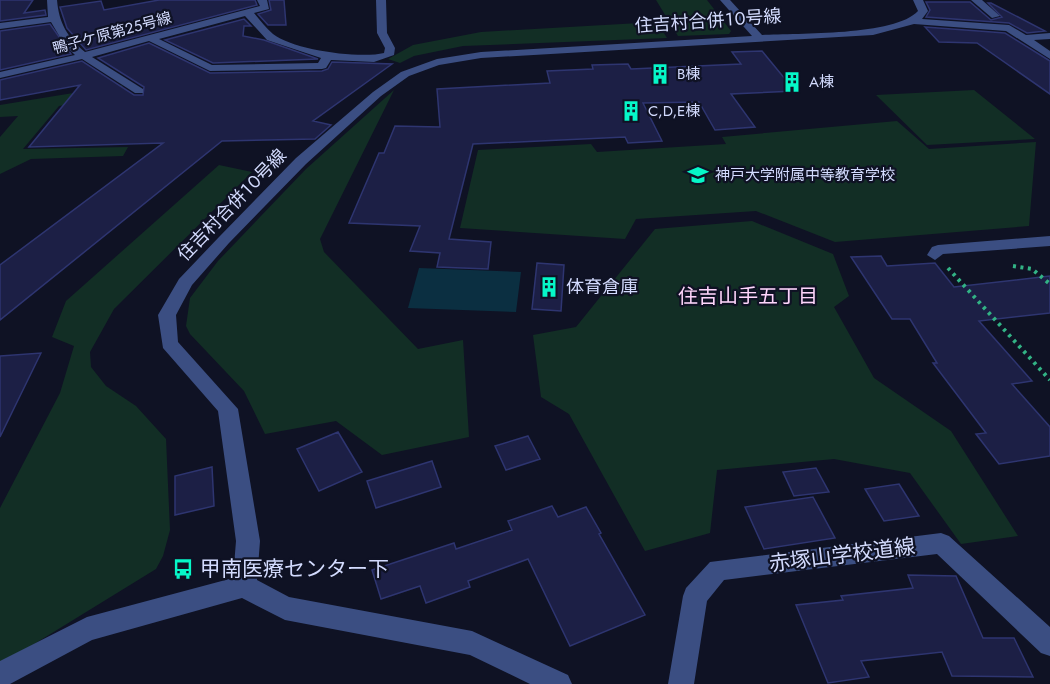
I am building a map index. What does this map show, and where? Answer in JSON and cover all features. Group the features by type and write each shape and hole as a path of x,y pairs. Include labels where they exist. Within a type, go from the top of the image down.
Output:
{"street":[{"path":"52,0 54,19 63,36 85,56 139,91"},
{"path":"248,12 271,38 327,57 374,59 389,55 390,48 382,33 381,0"},
{"path":"725,0 758,37"},
{"path":"914,21 923,10 918,0"},
{"path":"976,0 995,16"},
{"name":"鴨子ケ原第２５号線","path":"0,75 85,56 248,12 264,4"},
{"path":"0,26 54,19"},
{"name":"住吉村合併１０号線","path":"243,586 248,541 228,409 169,344 167,315 185,283 301,161 377,94 405,74 437,62 481,55 873,32 914,21 1009,28 1050,56"},
{"path":"1023,38 1050,36"},
{"path":"150,38 210,68 322,66 327,57"},
{"path":"935,255 938,250 1050,241"},
{"name":"赤塚山学校道線","path":"681,684 695,596 718,570 941,543 1050,644"},
{"path":"0,675 87,629 243,586 285,608 472,643 556,683"}],"path":[{"path":"935,255 1050,380"}],"green space":[{"path":"656,0 707,0 731,31 729,34 678,36"},
{"path":"657,22 667,38 463,46 414,56 400,63 388,59 413,45 481,32"},
{"path":"122,85 126,95 59,106 23,149 128,147 123,156 31,159 0,174 0,137 18,116 0,117 0,105"},
{"path":"394,90 320,239 324,252 418,349 463,340 469,437 382,455 336,421 265,434 244,391 190,334 186,326 190,298 218,261 306,169"},
{"path":"974,90 1035,139 927,145 876,95"},
{"path":"897,121 929,149 1036,142 1029,226 835,242 756,211 636,219 625,239 460,228 478,150 591,144 597,152 726,144 722,137"},
{"path":"219,165 252,172 114,309 90,352 91,367 106,386 136,406 166,439 170,530 163,556 156,569 0,665 0,508 60,393 74,346 52,337 66,301"},
{"path":"752,221 833,254 849,296 834,307 874,378 951,431 1018,536 961,544 910,473 834,459 717,470 710,533 645,551 569,414 541,397 533,335 576,327 655,229"}],"water":[{"path":"419,268 521,272 516,312 408,308"}],"building":[{"path":"0,0 33,0 24,13 45,10 46,15 0,21"},
{"path":"159,0 255,0 257,5 86,50 67,28 60,7 101,1 104,10"},
{"path":"269,0 284,0 286,25 268,25 258,14 271,10"},
{"path":"926,2 970,2 991,20 1002,17 988,3 991,3 1045,31 1027,33 1009,23 926,17 930,10"},
{"path":"244,19 251,26 244,26 243,36 264,40 318,59 213,63 165,40"},
{"path":"50,24 71,54 0,70 0,31"},
{"path":"925,27 1005,33 1050,61 1050,94 977,43 939,42"},
{"path":"149,43 210,73 322,71 328,69 332,62 392,64 313,121 331,125 315,139 222,141 0,320 0,265 163,143 29,147 80,85 0,100 0,80 82,61 134,95 143,95 144,87 98,58"},
{"path":"762,51 795,91 731,94 755,127 715,130 699,102 643,103 662,141 628,143 625,137 473,144 449,239 491,242 488,269 437,267 440,253 410,251 420,226 349,223 379,153 384,153 395,126 440,127 437,89 550,83 547,71 593,69 592,65 628,64 631,69 741,64 732,52"},
{"path":"881,256 887,266 935,263 954,287 1050,276 1050,313 979,321 1032,381 1012,384 1050,427 1050,456 999,464 976,434 986,433 933,363 937,363 910,319 892,319 851,257"},
{"name":"体育倉庫","path":"537,263 564,265 561,311 532,309"},
{"path":"41,353 0,437 0,356"},
{"path":"338,432 362,472 319,491 297,449"},
{"path":"528,436 540,459 506,470 495,446"},
{"path":"432,461 441,487 376,508 367,481"},
{"path":"212,467 214,506 175,515 175,476"},
{"path":"816,468 829,492 794,496 783,472"},
{"path":"899,484 919,516 884,521 865,489"},
{"path":"813,497 835,538 764,549 745,507"},
{"path":"552,506 558,517 586,507 645,615 570,646 528,559 468,581 470,587 426,603 420,586 381,599 372,570 454,543 456,549 512,530 508,521"},
{"path":"908,575 956,576 983,638 1014,638 1033,677 952,676 942,652 861,661 869,677 828,683 796,605 843,600 841,596 913,588"}],"place":[{"name":"B棟","path":"660,74"},
{"name":"A棟","path":"792,82"},
{"name":"C,D,E棟","path":"631,111"},
{"name":"神戸大学附属中等教育学校","path":"698,175"},
{"name":"体育倉庫","path":"549,287"},
{"name":"甲南医療センター下","path":"183,569"}],"district":[{"name":"住吉山手五丁目","path":"748,296"}]}
